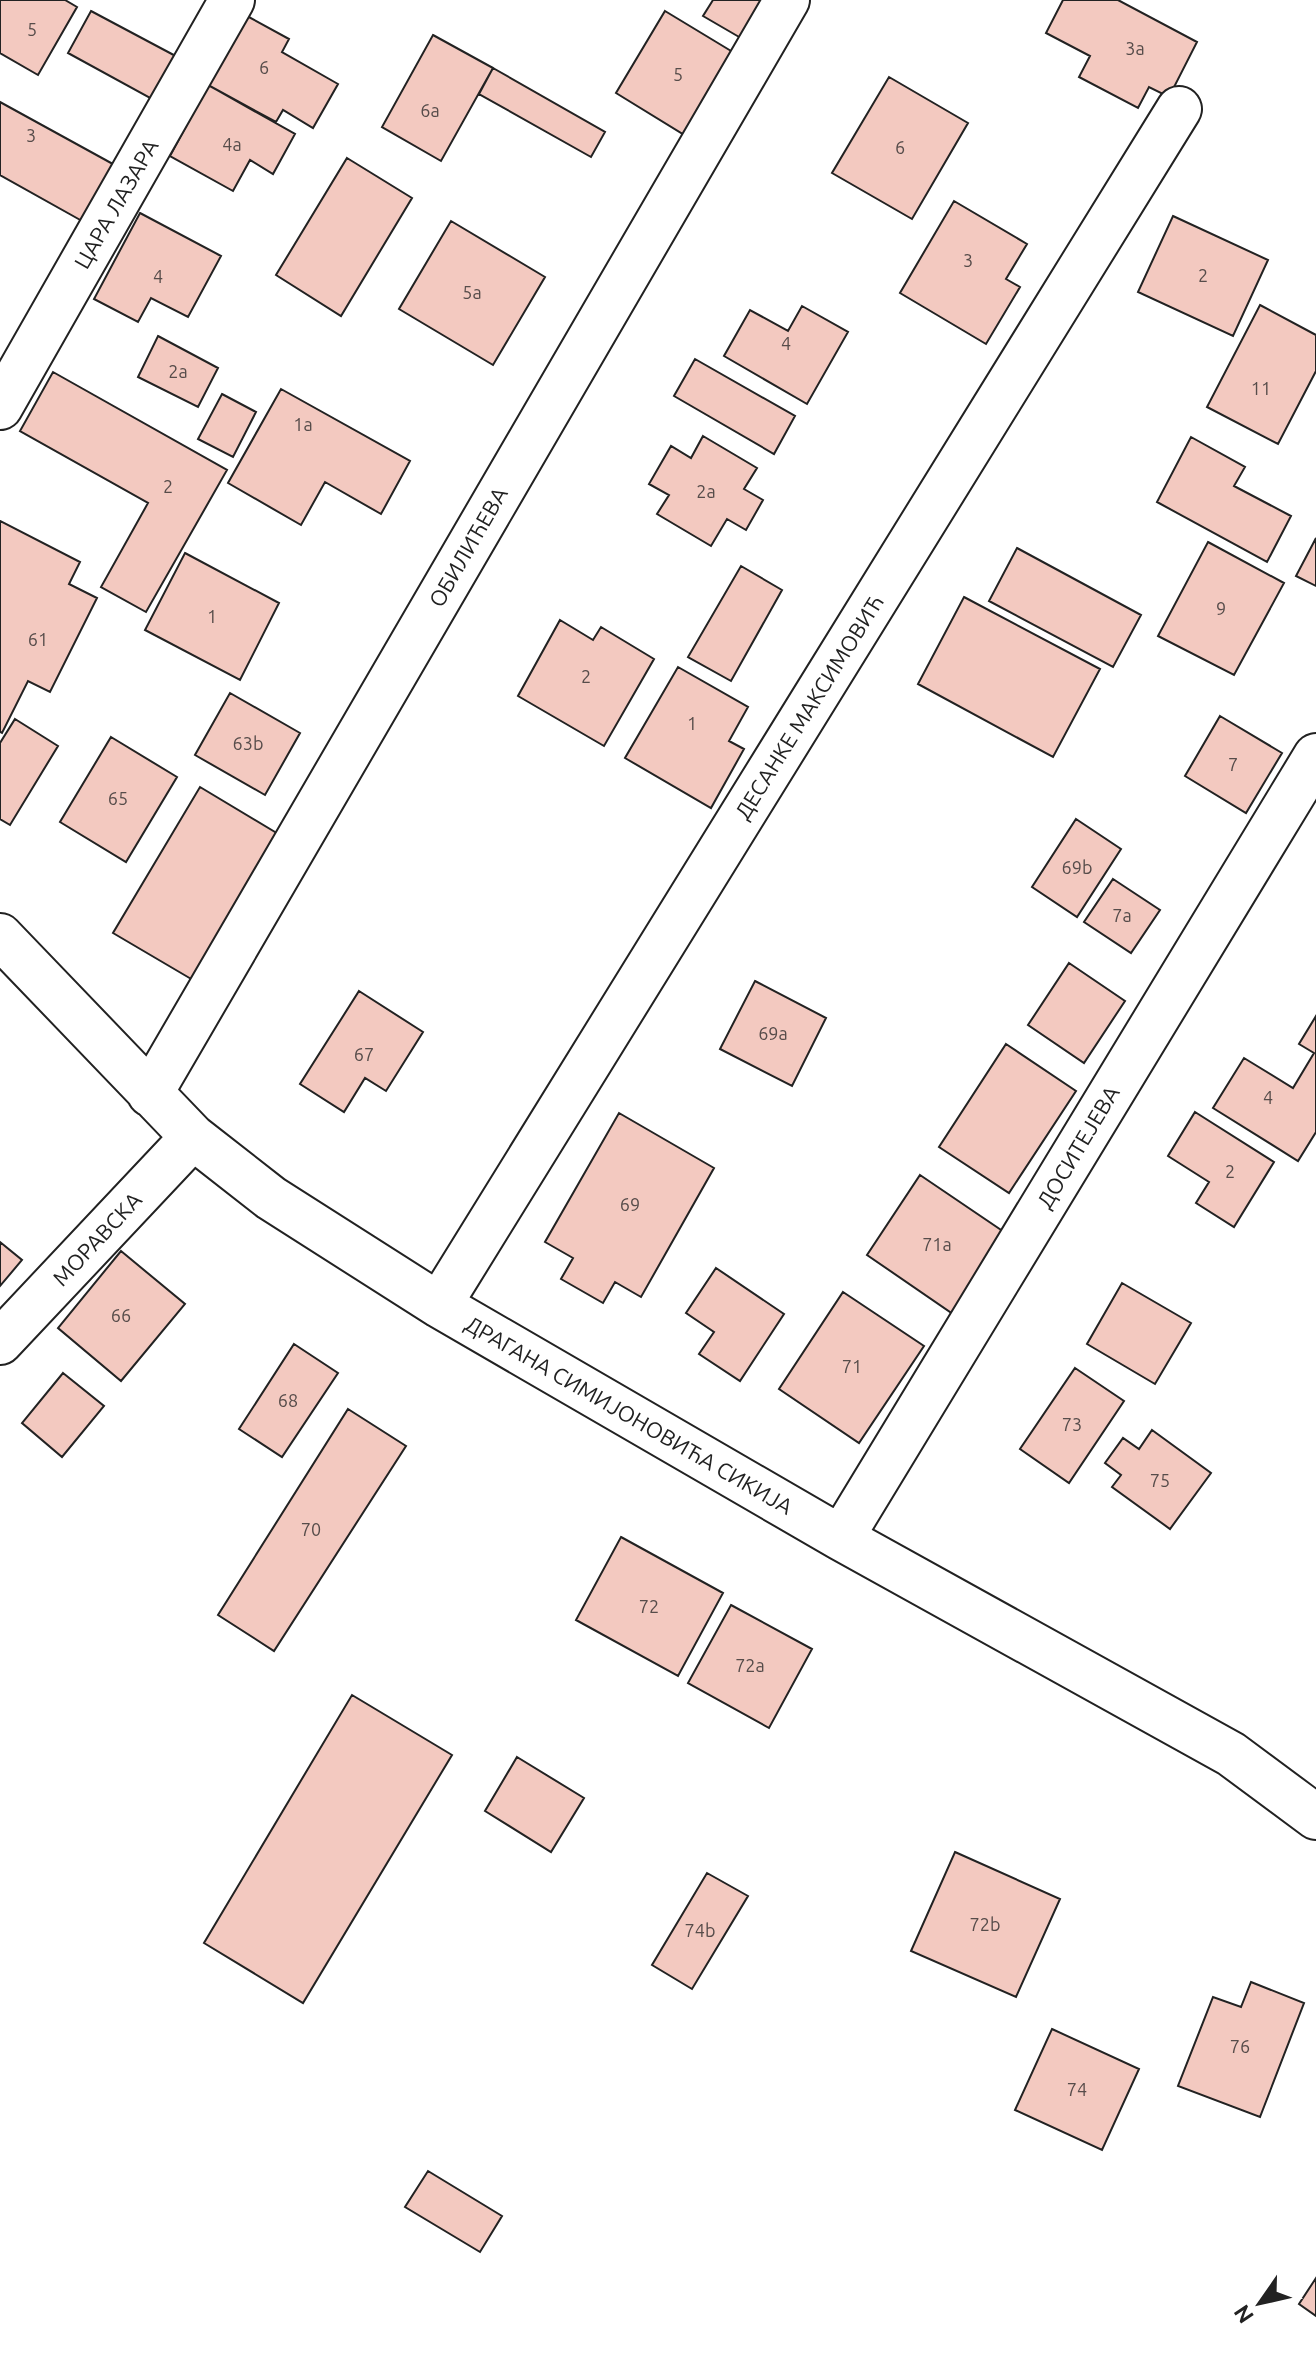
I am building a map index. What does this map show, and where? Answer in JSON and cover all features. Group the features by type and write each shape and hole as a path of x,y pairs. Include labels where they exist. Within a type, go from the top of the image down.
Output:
{"street":[{"name":"ЦАРА ЛАЗАРА","path":"0,407 232,0"},
{"name":"ОБИЛИЋЕВА","path":"150,1094 787,0"},
{"name":"ДЕСАНКЕ МАКСИМОВИЋ","path":"439,1305 1179,109"},
{"name":"ДОСИТЕЈЕВА","path":"841,1538 1316,756"},
{"name":"ДРАГАНА СИМИЈОНОВИЋА СИКИЈА","path":"0,936 193,1137 271,1198 439,1305 841,1538 1231,1754 1316,1817"},
{"name":"МОРАВСКА","path":"0,1342 193,1137"}],"building":[{"path":"0,0 65,0 77,7 38,75 0,53"},
{"path":"713,0 770,0 746,41 703,16"},
{"path":"1063,0 1118,0 1197,42 1169,97 1149,87 1138,108 1079,77 1090,56 1046,33"},
{"path":"91,11 185,61 161,104 68,53"},
{"path":"665,11 741,57 691,139 616,93"},
{"path":"247,16 289,39 282,52 338,84 313,128 283,110 276,122 208,85"},
{"path":"433,35 493,68 441,161 382,127"},
{"path":"493,68 605,132 591,157 479,94"},
{"path":"889,77 968,123 912,219 832,173"},
{"path":"208,85 295,134 273,174 250,160 233,191 170,156"},
{"path":"0,102 122,169 91,226 0,175"},
{"path":"347,158 412,198 341,316 276,275"},
{"path":"954,201 1027,244 1006,279 1020,287 986,344 900,293"},
{"path":"140,213 221,256 188,317 151,298 138,322 94,299"},
{"path":"1173,216 1268,260 1233,336 1138,292"},
{"path":"451,221 545,277 493,365 399,309"},
{"path":"1260,305 1316,335 1316,371 1278,444 1207,407"},
{"path":"802,306 848,332 807,404 724,356 750,310 788,331"},
{"path":"158,336 218,368 198,407 138,377"},
{"path":"695,359 795,416 774,454 674,396"},
{"path":"53,372 227,470 146,612 101,587 148,503 20,431"},
{"path":"281,389 410,461 381,514 325,482 301,525 228,483"},
{"path":"222,394 256,412 233,457 198,439"},
{"path":"703,436 757,468 744,489 763,500 746,530 727,519 711,546 657,514 669,495 649,484 671,446 691,458"},
{"path":"1191,437 1245,467 1234,486 1291,516 1267,562 1157,502"},
{"path":"0,521 80,562 69,584 97,598 50,692 28,681 2,733 0,732"},
{"path":"1316,538 1316,586 1296,576"},
{"path":"1208,542 1284,583 1234,675 1158,636"},
{"path":"1017,548 1141,615 1113,667 989,601"},
{"path":"185,553 279,603 240,680 145,630"},
{"path":"741,566 782,590 731,681 688,657"},
{"path":"964,597 1100,669 1053,757 918,684"},
{"path":"560,620 593,640 601,627 654,659 604,746 518,696"},
{"path":"678,667 748,707 729,741 744,749 711,808 625,758"},
{"path":"230,693 300,733 265,795 195,755"},
{"path":"1220,716 1282,753 1246,813 1185,776"},
{"path":"15,719 58,746 10,825 0,819 0,743"},
{"path":"111,737 177,777 126,862 60,822"},
{"path":"200,787 285,838 198,983 113,933"},
{"path":"1076,819 1121,849 1077,917 1032,887"},
{"path":"1113,879 1160,910 1131,953 1084,922"},
{"path":"1069,963 1125,1001 1084,1063 1028,1025"},
{"path":"755,981 826,1018 792,1086 720,1049"},
{"path":"359,991 423,1032 386,1091 365,1078 344,1112 300,1084"},
{"path":"1316,1016 1316,1132 1298,1161 1213,1108 1244,1058 1293,1088 1314,1053 1299,1044"},
{"path":"1006,1044 1076,1091 1009,1193 939,1147"},
{"path":"1195,1112 1274,1162 1234,1227 1196,1203 1209,1182 1168,1156"},
{"path":"619,1113 714,1168 641,1297 615,1282 603,1303 561,1279 573,1258 545,1242"},
{"path":"920,1175 1007,1234 953,1314 867,1255"},
{"path":"0,1242 22,1260 0,1286"},
{"path":"121,1251 185,1304 121,1381 58,1328"},
{"path":"716,1268 784,1314 740,1381 699,1354 714,1332 686,1313"},
{"path":"1122,1283 1191,1323 1155,1384 1087,1344"},
{"path":"843,1292 924,1346 859,1443 779,1389"},
{"path":"294,1344 338,1373 282,1457 239,1429"},
{"path":"1075,1368 1124,1401 1069,1483 1020,1449"},
{"path":"63,1373 104,1406 62,1457 22,1423"},
{"path":"348,1409 406,1446 274,1651 218,1615"},
{"path":"1152,1430 1211,1473 1170,1529 1112,1487 1121,1475 1105,1463 1123,1438 1139,1449"},
{"path":"621,1537 723,1593 678,1676 576,1620"},
{"path":"731,1605 812,1649 769,1728 688,1683"},
{"path":"352,1695 452,1755 303,2003 204,1943"},
{"path":"517,1757 584,1798 551,1852 485,1811"},
{"path":"955,1852 1060,1899 1016,1997 911,1951"},
{"path":"707,1873 748,1896 692,1989 652,1965"},
{"path":"1251,1982 1304,2003 1260,2117 1178,2086 1213,1997 1241,2007"},
{"path":"1052,2029 1139,2069 1102,2150 1015,2110"},
{"path":"428,2171 502,2216 480,2252 405,2207"},
{"path":"1316,2278 1316,2316 1299,2304"}]}
